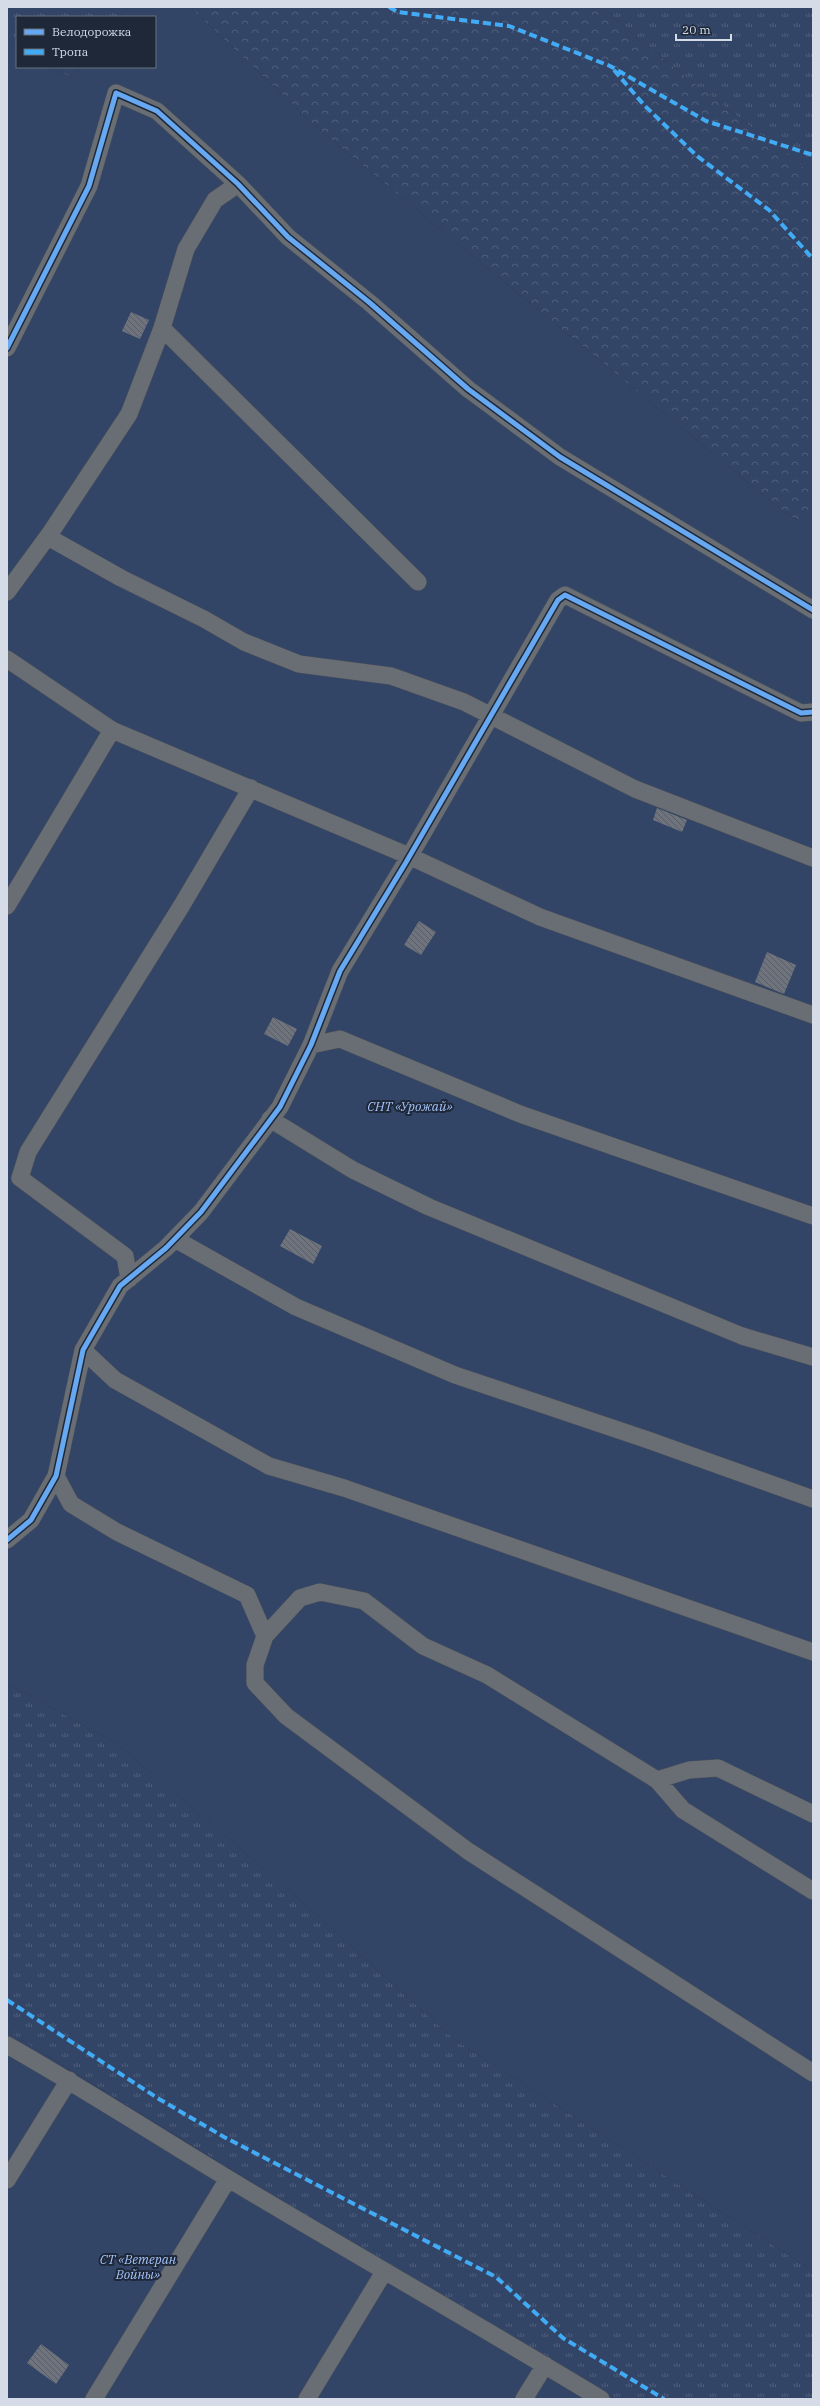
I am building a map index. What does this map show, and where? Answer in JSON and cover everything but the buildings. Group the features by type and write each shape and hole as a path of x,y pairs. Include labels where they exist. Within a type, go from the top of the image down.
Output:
{"street":[{"path":"7,348 89,186 116,93 157,111 238,184 288,237 370,303 468,389 560,457 813,610"},
{"path":"7,592 48,537 129,414 162,328 186,249 215,200 238,184"},
{"path":"162,328 418,582"},
{"path":"48,537 121,578 204,619 244,642 299,664 391,676 464,702 635,789 813,858"},
{"path":"7,1540 31,1520 56,1476 83,1350 120,1286 175,1239 202,1212 280,1107 311,1045 340,971 409,856 489,716 558,600 565,595 801,713 813,712"},
{"path":"7,659 112,730 409,856 540,917 813,1015"},
{"path":"7,906 112,730"},
{"path":"129,1279 124,1256 20,1178 28,1152 182,905 251,788"},
{"path":"311,1045 340,1039 520,1114 813,1216"},
{"path":"270,1120 353,1170 429,1207 742,1336 813,1357"},
{"path":"175,1239 296,1307 455,1375 648,1440 813,1499"},
{"path":"83,1350 115,1380 269,1466 344,1488 813,1652"},
{"path":"56,1476 71,1504 117,1532 247,1595 265,1636"},
{"path":"813,1891 683,1810 657,1780 487,1675 423,1646 364,1601 320,1592 300,1598 265,1636 255,1665 255,1683 286,1716 468,1851 813,2073"},
{"path":"657,1780 688,1770 718,1768 813,1814"},
{"path":"7,2045 69,2080 228,2179 384,2272 601,2399"},
{"path":"7,2180 69,2080"},
{"path":"94,2399 228,2179"},
{"path":"307,2399 384,2272"},
{"path":"524,2399 545,2365"}],"green space":[{"path":"7,7 128,7 121,16 16,16 16,55 7,51"},
{"name":"СНТ «Урожай»","path":"128,7 190,7 316,127 785,513 813,528 813,2271 454,2039 290,1891 116,1743 7,1683 7,51 16,55 16,68 49,68 73,78 80,68 156,68 156,16 121,16"},
{"path":"190,7 602,7 644,44 813,175 813,528 785,513 316,127"},
{"path":"602,7 813,7 813,175 644,44"},
{"path":"49,68 80,68 73,78"},
{"path":"7,1683 116,1743 290,1891 454,2039 813,2271 813,2399 615,2399 334,2233 7,2031"},
{"name":"СТ «Ветеран Войны»","path":"7,2031 334,2233 615,2399 7,2399"}],"marked path":[{"path":"389,7 398,12 509,26 610,66 706,121 813,155"},
{"path":"614,70 644,105 697,156 769,210 813,259"},
{"path":"7,2000 159,2099 224,2137 496,2277 563,2338 664,2399"}],"cycle path":[{"path":"7,348 89,186 116,93 157,111 238,184 288,237 370,303 468,389 560,457 813,610"},
{"path":"7,1540 31,1520 56,1476 83,1350 120,1286 166,1248 201,1212 280,1107 311,1045 340,971 405,864 558,600 565,595 801,713 813,712"}]}
